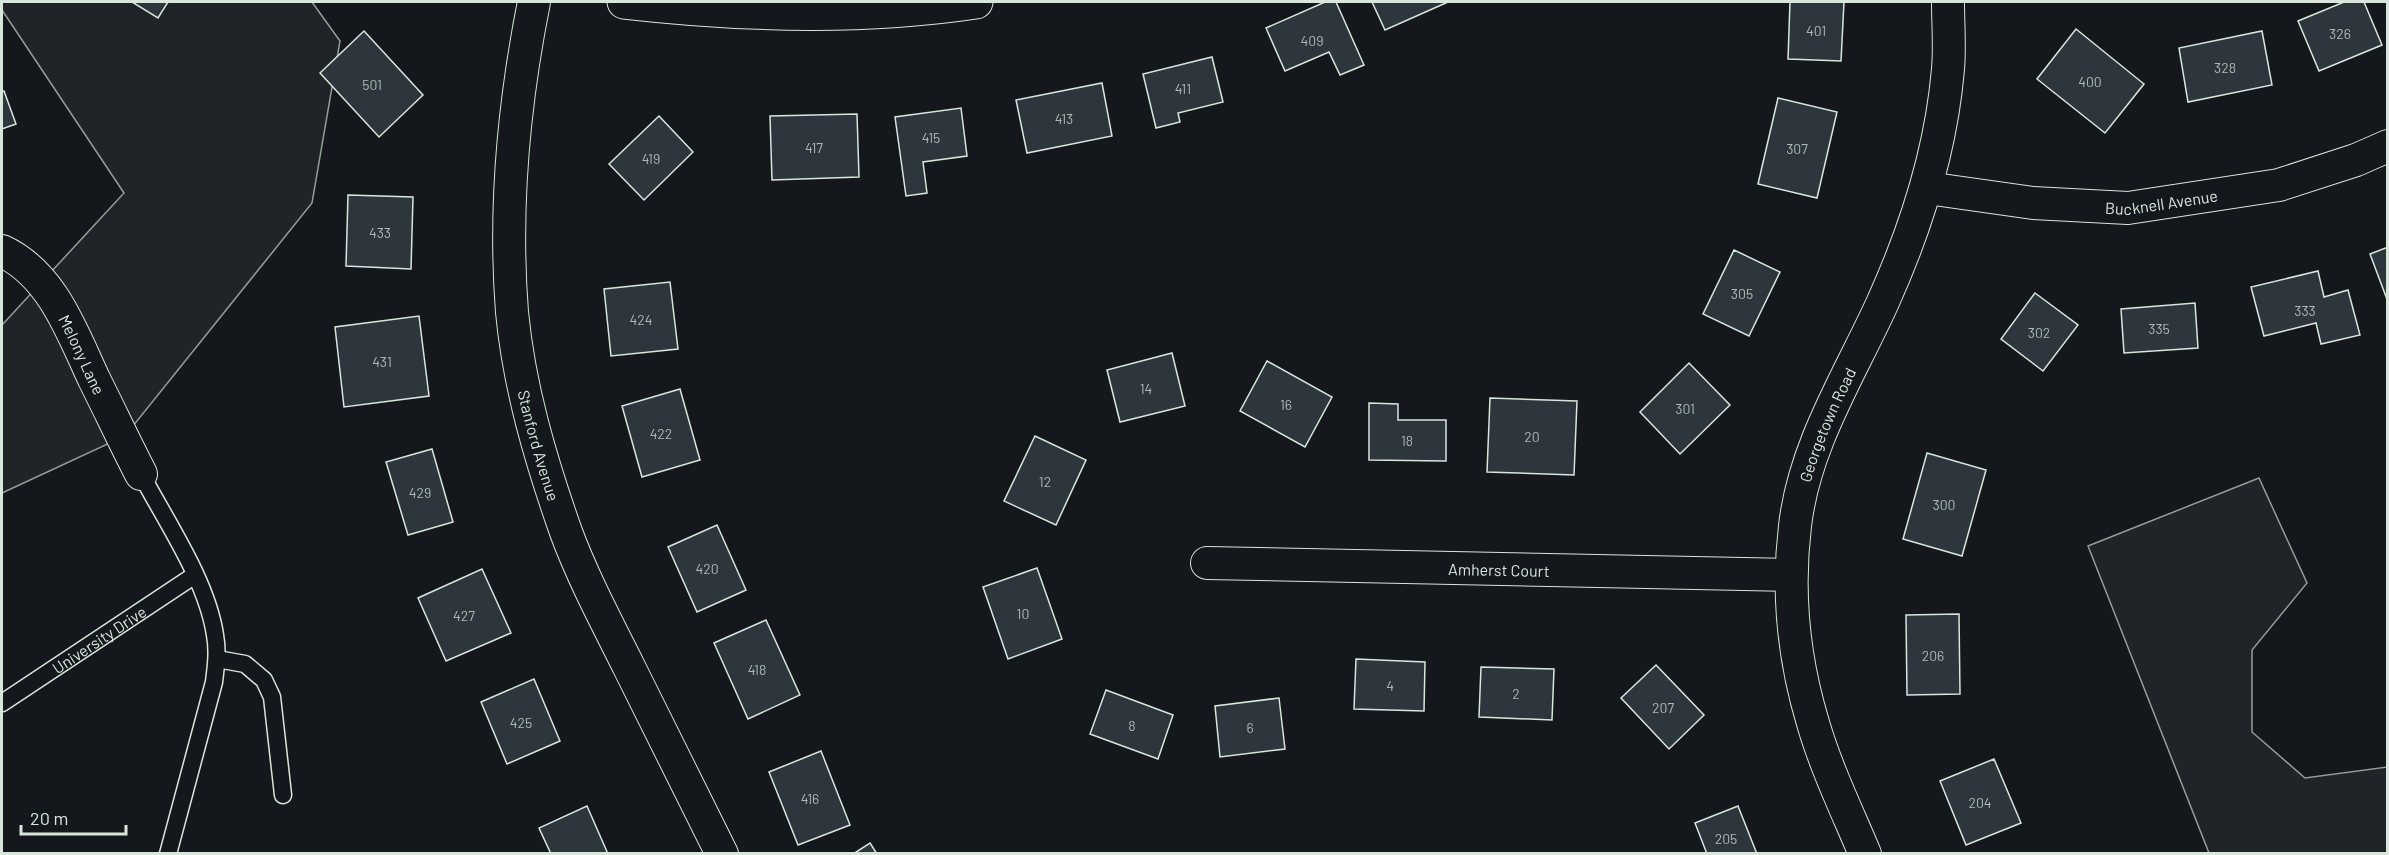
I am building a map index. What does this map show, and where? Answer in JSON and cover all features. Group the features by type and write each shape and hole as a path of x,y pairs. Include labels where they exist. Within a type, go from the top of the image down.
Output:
{"street":[{"name":"Stanford Avenue","path":"534,2 522,61 514,130 509,262 512,314 527,401 549,479 586,580 722,854"},
{"path":"624,2 666,6 794,7 943,7 976,2"},
{"name":"Georgetown Road","path":"1865,854 1813,722 1794,629 1791,575 1795,525 1804,480 1816,441 1887,293 1908,245 1927,189 1940,133 1948,68 1948,2"},
{"name":"Bucknell Avenue","path":"1927,189 2044,204 2128,208 2279,184 2356,160 2388,146"},
{"name":"Melony Lane","path":"2,251 38,278 60,307 141,474"},
{"name":"Amherst Court","path":"1207,563 1791,575"}],"lane":[{"path":"141,474 195,575 209,611 215,635 217,659 214,682 168,854"},
{"name":"University Drive","path":"2,703 195,575"},
{"path":"217,659 245,664 264,680 272,697 283,795"}],"shaded area":[{"path":"2,2 312,2 340,41 312,203 125,436 2,493 2,325 124,193 2,10"},
{"path":"2259,478 2307,583 2252,650 2252,732 2305,778 2387,767 2387,853 2209,853 2088,546"}],"building":[{"path":"132,2 168,2 158,18"},
{"path":"1325,2 1336,2 1364,65 1340,75 1329,52 1285,71 1266,28"},
{"path":"1372,2 1448,2 1385,30"},
{"path":"1790,2 1844,2 1841,61 1788,59"},
{"path":"2344,2 2364,2 2382,45 2319,71 2298,21"},
{"path":"2076,29 2144,84 2105,133 2037,79"},
{"path":"364,31 423,95 379,137 320,73"},
{"path":"2262,31 2272,85 2188,102 2179,48"},
{"path":"1212,57 1223,102 1178,113 1180,122 1156,128 1143,74"},
{"path":"1102,83 1112,136 1027,153 1016,100"},
{"path":"4,91 16,124 2,129 2,92"},
{"path":"1778,98 1837,112 1817,198 1758,184"},
{"path":"961,108 967,156 923,162 927,193 906,196 895,117"},
{"path":"857,114 859,177 772,180 770,116"},
{"path":"659,116 693,152 644,200 609,164"},
{"path":"348,195 413,197 411,269 346,266"},
{"path":"2388,247 2388,302 2370,254"},
{"path":"1734,250 1780,272 1749,336 1703,314"},
{"path":"2318,271 2324,297 2348,290 2360,335 2321,344 2316,323 2264,336 2251,287"},
{"path":"670,282 678,349 611,356 604,289"},
{"path":"2035,293 2078,325 2043,371 2001,339"},
{"path":"2195,303 2198,348 2124,353 2121,309"},
{"path":"419,316 429,396 344,407 335,327"},
{"path":"1172,353 1185,406 1120,422 1107,370"},
{"path":"1267,361 1332,397 1305,447 1240,411"},
{"path":"1689,363 1730,405 1680,454 1640,412"},
{"path":"680,389 700,460 642,477 622,406"},
{"path":"1490,398 1577,401 1574,475 1487,472"},
{"path":"1369,403 1398,404 1398,420 1446,420 1446,461 1369,460"},
{"path":"1035,436 1086,460 1056,525 1004,501"},
{"path":"432,449 453,522 408,535 386,462"},
{"path":"1927,453 1986,470 1962,556 1903,539"},
{"path":"717,525 746,590 697,612 668,547"},
{"path":"1037,568 1062,639 1008,659 983,587"},
{"path":"482,569 511,633 446,661 418,598"},
{"path":"1959,614 1960,694 1907,695 1906,615"},
{"path":"766,620 800,695 748,719 714,643"},
{"path":"1356,659 1425,662 1424,711 1354,709"},
{"path":"1656,665 1704,715 1669,749 1621,698"},
{"path":"1481,667 1554,669 1552,720 1479,717"},
{"path":"534,679 560,741 507,764 481,702"},
{"path":"1106,690 1173,715 1158,759 1090,734"},
{"path":"1279,698 1285,749 1220,757 1215,706"},
{"path":"821,751 850,825 798,845 769,772"},
{"path":"1994,759 2021,823 1966,845 1940,781"},
{"path":"587,806 608,854 551,854 539,828"},
{"path":"1738,806 1757,854 1707,854 1695,823"},
{"path":"870,843 877,854 853,854"}]}
